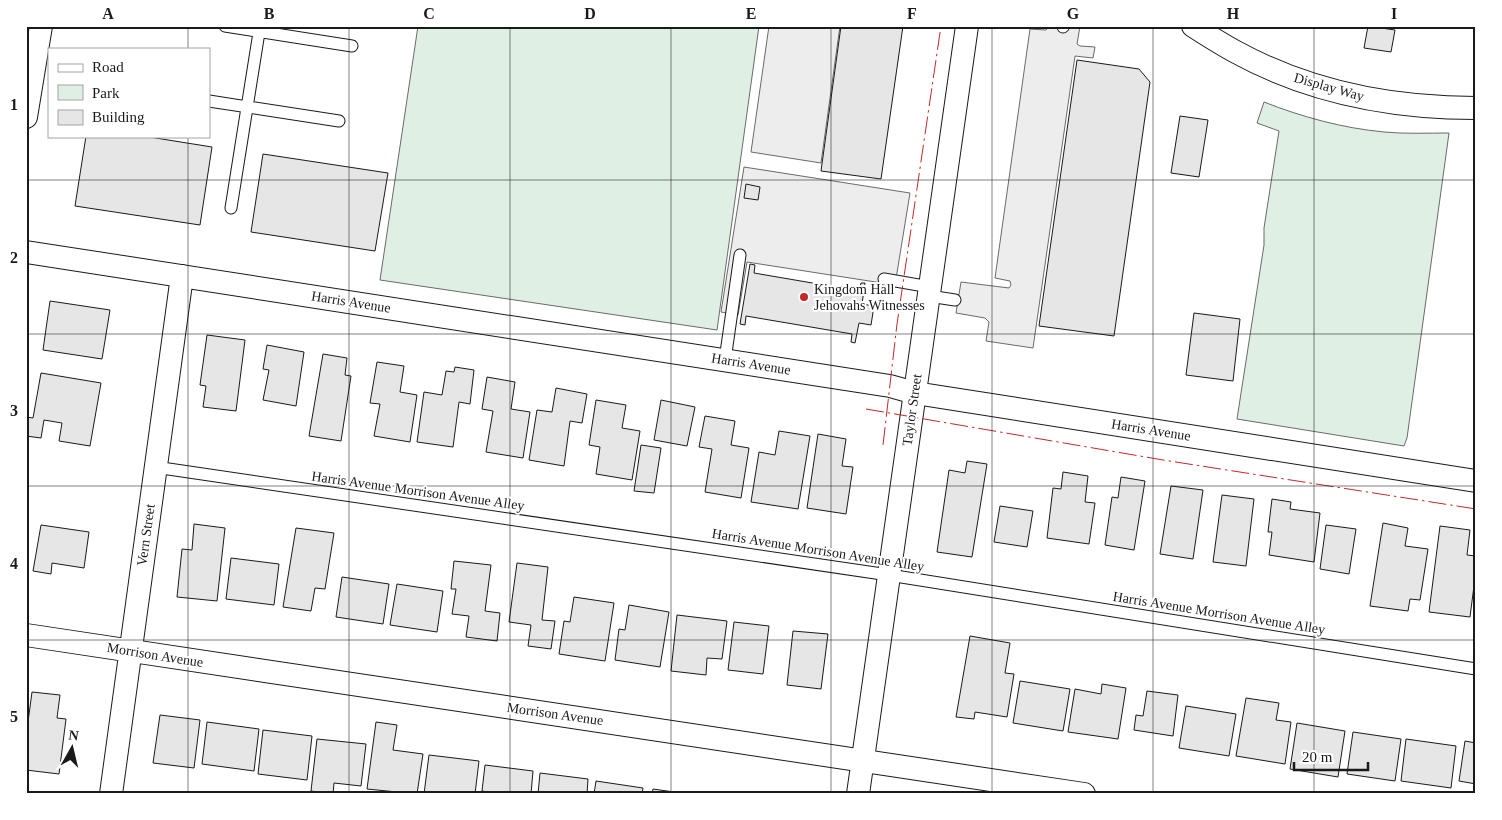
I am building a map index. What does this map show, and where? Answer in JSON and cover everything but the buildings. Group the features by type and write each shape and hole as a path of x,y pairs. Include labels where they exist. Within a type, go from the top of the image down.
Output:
{"street":[{"path":"26,117 40,26"},
{"name":"Taylor Street","path":"858,794 968,26"},
{"name":"Display Way","path":"1193,26 1237,52 1282,73 1328,90 1376,100 1425,107 1476,108"},
{"name":"Harris Avenue","path":"26,252 890,386 914,393 1476,481"},
{"name":"Vern Street","path":"110,794 182,276"},
{"name":"Morrison Avenue","path":"26,635 1084,794"}],"lane":[{"path":"225,26 260,29 352,46"},
{"path":"232,208 260,29"},
{"path":"210,101 339,121"},
{"path":"725,360 740,255"},
{"path":"884,279 955,300"},
{"name":"Harris Avenue Morrison Avenue Alley","path":"156,467 889,575 1476,669"}],"green space":[{"path":"418,26 759,26 717,330 380,280"},
{"path":"1264,102 1308,117 1353,128 1392,133 1449,133 1407,438 1404,446 1237,419 1264,245 1264,228 1279,131 1257,123"}],"shaded area":[{"path":"769,26 840,26 821,163 751,152"},
{"path":"1050,26 1080,26 1077,44 1095,47 1093,58 1075,56 1033,348 986,341 989,322 985,318 956,313 961,282 1009,288 1011,285 1010,281 995,278 1030,29 1046,30"},
{"path":"744,167 910,193 895,285 747,262 738,315 721,312"}],"power":[{"path":"883,445 897,324 941,26"},
{"path":"866,409 1163,460 1476,509"}],"place":[{"name":"Kingdom Hall Jehovahs Witnesses","path":"804,297"}]}
